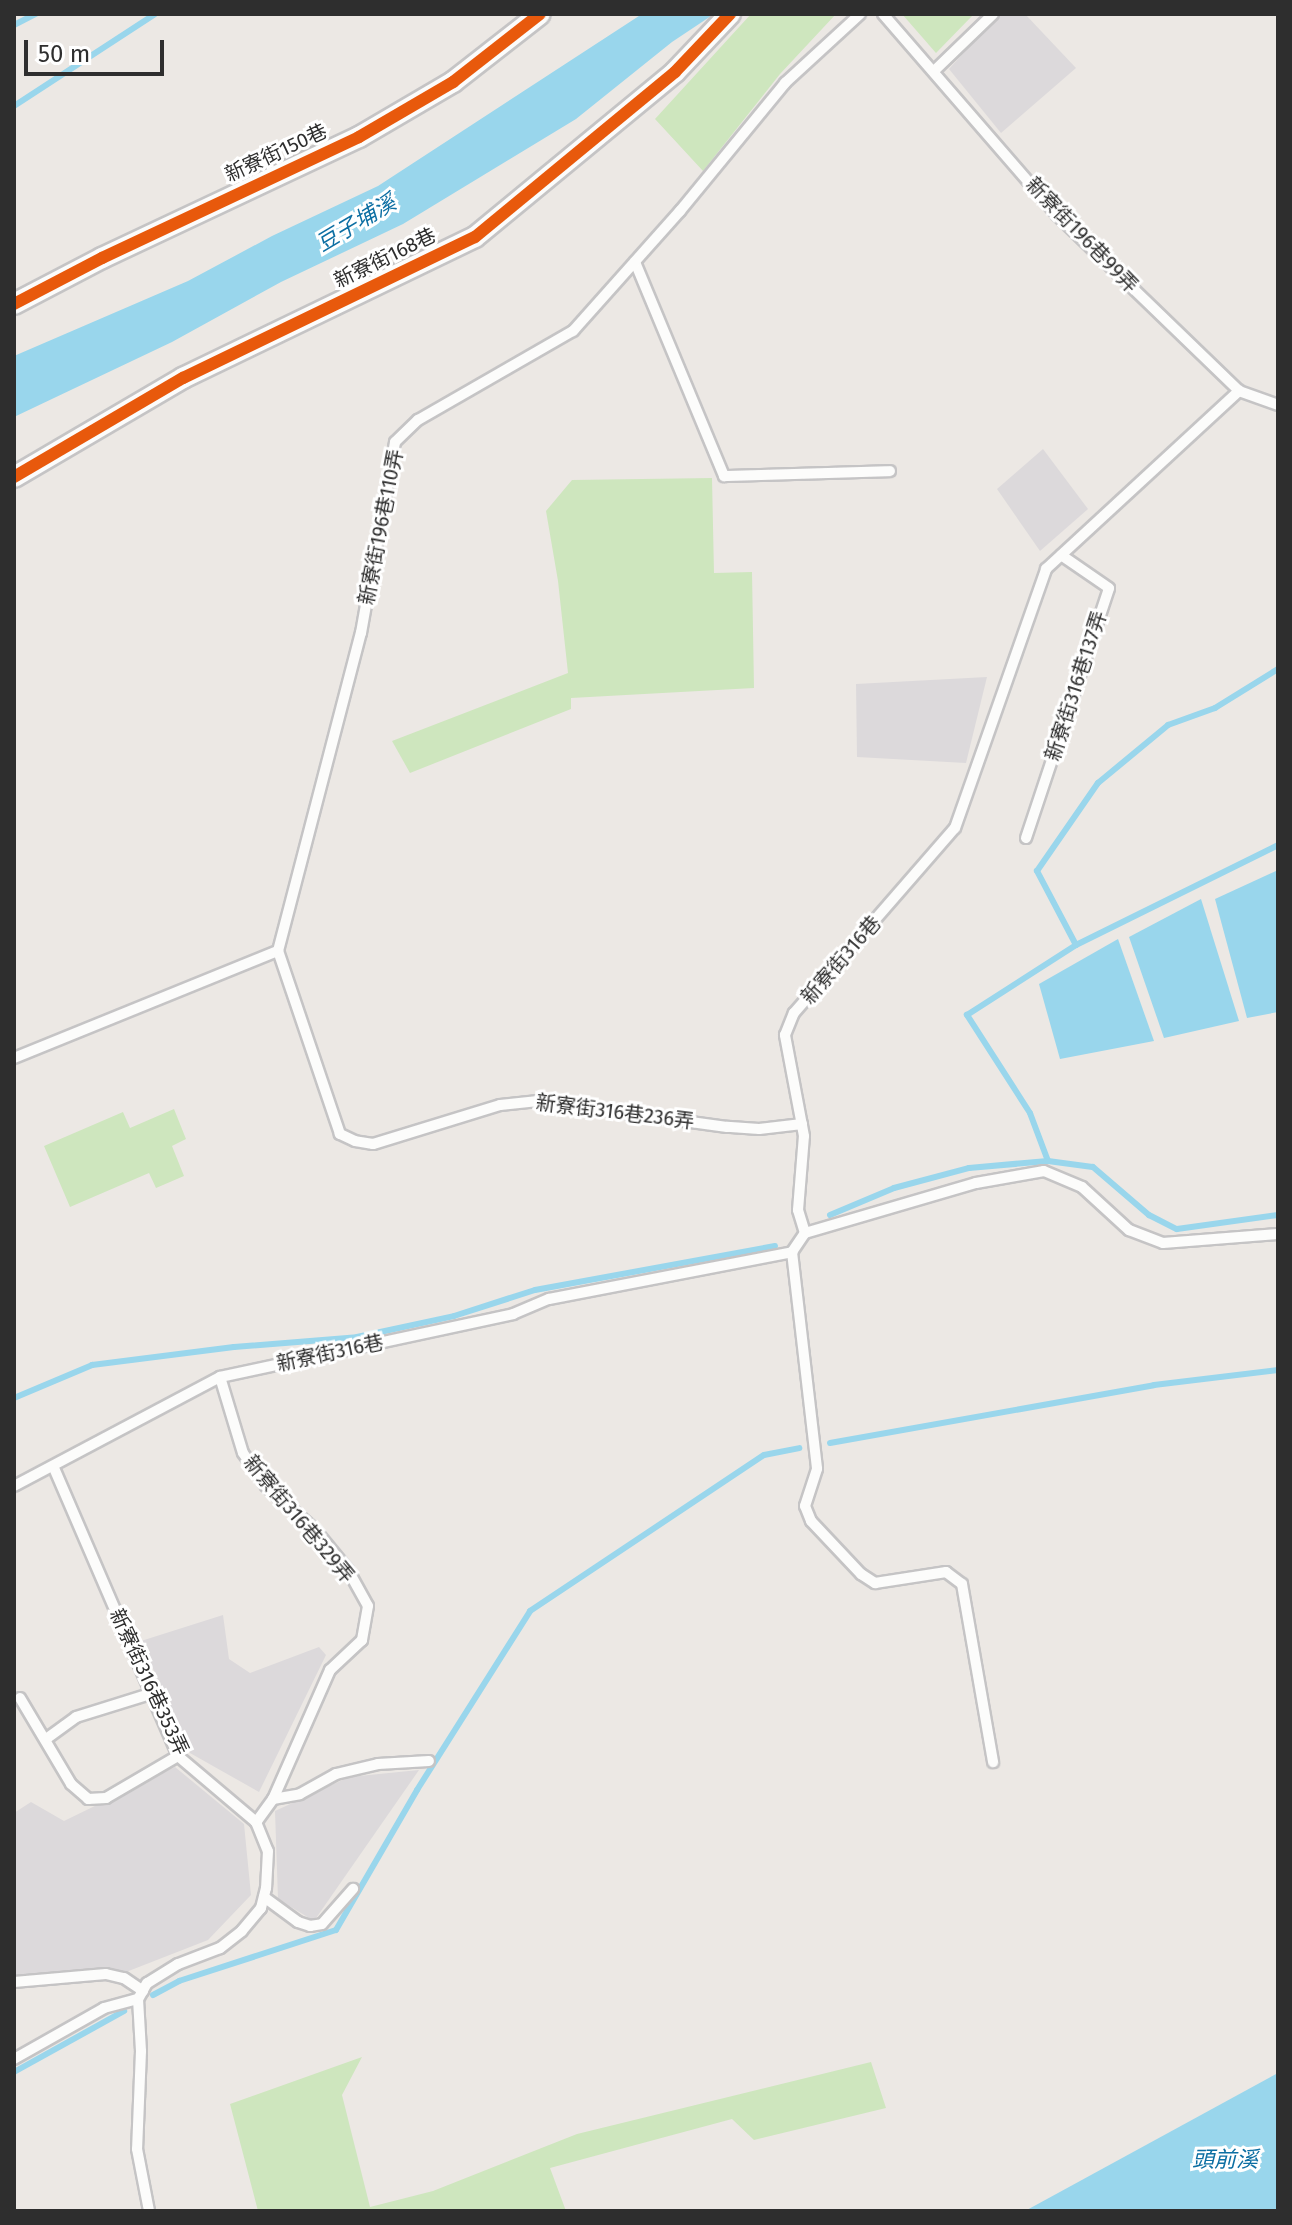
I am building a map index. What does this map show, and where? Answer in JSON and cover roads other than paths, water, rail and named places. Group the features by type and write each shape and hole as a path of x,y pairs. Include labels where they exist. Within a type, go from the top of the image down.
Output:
{"street":[{"name":"新寮街150巷","path":"14,304 142,238 359,137 453,82 540,14"},
{"name":"新寮街168巷","path":"14,477 183,378 475,237 675,72 730,14"}],"lane":[{"name":"新寮街196巷110弄","path":"278,951 361,633 395,442 418,420 573,331 785,83 860,14"},
{"name":"新寮街196巷99弄","path":"883,14 1057,215 1239,391"},
{"path":"934,71 993,14"},
{"path":"635,262 724,476 890,471"},
{"path":"1239,391 1278,405"},
{"name":"新寮街316巷","path":"805,1233 798,1210 804,1136 785,1035 794,1013 955,828 1046,569 1239,391"},
{"name":"新寮街316巷137弄","path":"1026,838 1109,588 1061,555"},
{"path":"14,1058 278,951"},
{"name":"新寮街316巷236弄","path":"278,951 340,1134 373,1144 500,1105 538,1101 727,1127 802,1124"},
{"path":"993,1762 962,1584 946,1572 875,1583 861,1574 811,1521 805,1506 817,1469 792,1252 805,1233 976,1183 1044,1171 1082,1187 1129,1230 1163,1243 1278,1234"},
{"name":"新寮街316巷","path":"14,1486 54,1468 220,1377 513,1314 549,1299 792,1252"},
{"name":"新寮街316巷329弄","path":"220,1377 243,1453 266,1486 315,1530 348,1570 368,1606 362,1640 330,1670 273,1799 256,1822"},
{"name":"新寮街316巷353弄","path":"54,1468 178,1756 256,1822"},
{"path":"46,1739 76,1717 150,1694"},
{"path":"20,1698 71,1784 88,1799 106,1798 178,1756"},
{"path":"273,1799 300,1794 336,1774 378,1764 429,1761"},
{"path":"149,2211 137,2149 140,1995 147,1983 178,1964 220,1948 242,1931 261,1908 268,1851 256,1822"},
{"path":"264,1897 298,1922 310,1926 322,1924 353,1889"},
{"path":"14,1982 106,1974 124,1978 140,1995"},
{"path":"14,2059 104,2008 140,1995"}],"water":[{"name":"豆子埔溪","path":"642,14 714,14 672,42 576,119 403,224 281,282 172,342 14,417 14,356 188,281 272,236 378,186"},
{"path":"1278,870 1278,1012 1247,1018 1215,899"},
{"path":"1201,899 1239,1021 1164,1038 1129,937"},
{"path":"1118,939 1154,1041 1060,1059 1039,984"},
{"name":"頭前溪","path":"1278,2073 1278,2211 1025,2211"}],"waterway":[{"path":"14,25 36,14"},
{"path":"14,106 155,14"},
{"path":"1048,1161 1030,1113 967,1015 1076,945 1037,871 1098,783 1168,725 1215,708 1278,669"},
{"path":"1076,945 1278,845"},
{"path":"830,1215 894,1188 969,1168 1048,1161 1093,1167 1149,1215 1177,1229 1278,1215"},
{"path":"14,1398 92,1365 234,1347 357,1337 454,1316 535,1290 775,1246"},
{"path":"830,1443 1154,1385 1278,1370"},
{"path":"153,1995 179,1981 336,1930 417,1790 530,1611 764,1455 799,1448"},
{"path":"14,2072 124,2011"}]}
